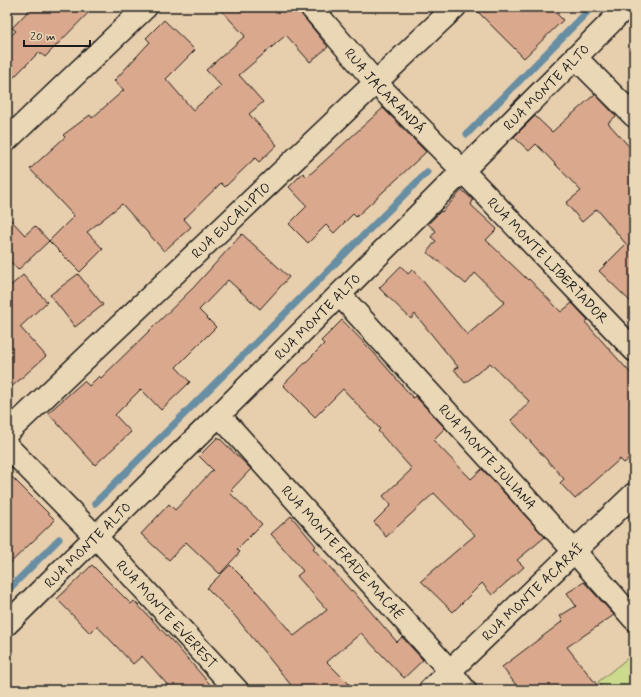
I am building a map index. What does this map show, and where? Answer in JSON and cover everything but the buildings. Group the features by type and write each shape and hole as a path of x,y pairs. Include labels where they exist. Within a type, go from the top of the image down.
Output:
{"street":[{"path":"7,140 146,7"},
{"name":"RUA JACARANDÁ","path":"311,7 376,83 462,170"},
{"name":"RUA EUCALIPTO","path":"7,433 455,7"},
{"name":"RUA MONTE ALTO","path":"7,624 220,415 462,170 626,7"},
{"path":"575,57 634,116"},
{"name":"RUA MONTE LIBERTADOR","path":"462,170 634,350"},
{"name":"RUA MONTE JULIANA","path":"340,295 574,551 634,619"},
{"name":"RUA MONTE FRADE MACAÉ","path":"220,415 450,671 465,690"},
{"name":"RUA MONTE EVEREST","path":"7,446 96,537 237,690"},
{"name":"RUA MONTE ACARAÍ","path":"430,690 634,494"}],"green space":[{"path":"634,653 634,690 604,690 598,682"}],"waterway":[{"path":"467,134 592,7"},
{"path":"95,503 427,172"},
{"path":"7,591 59,539"}]}
